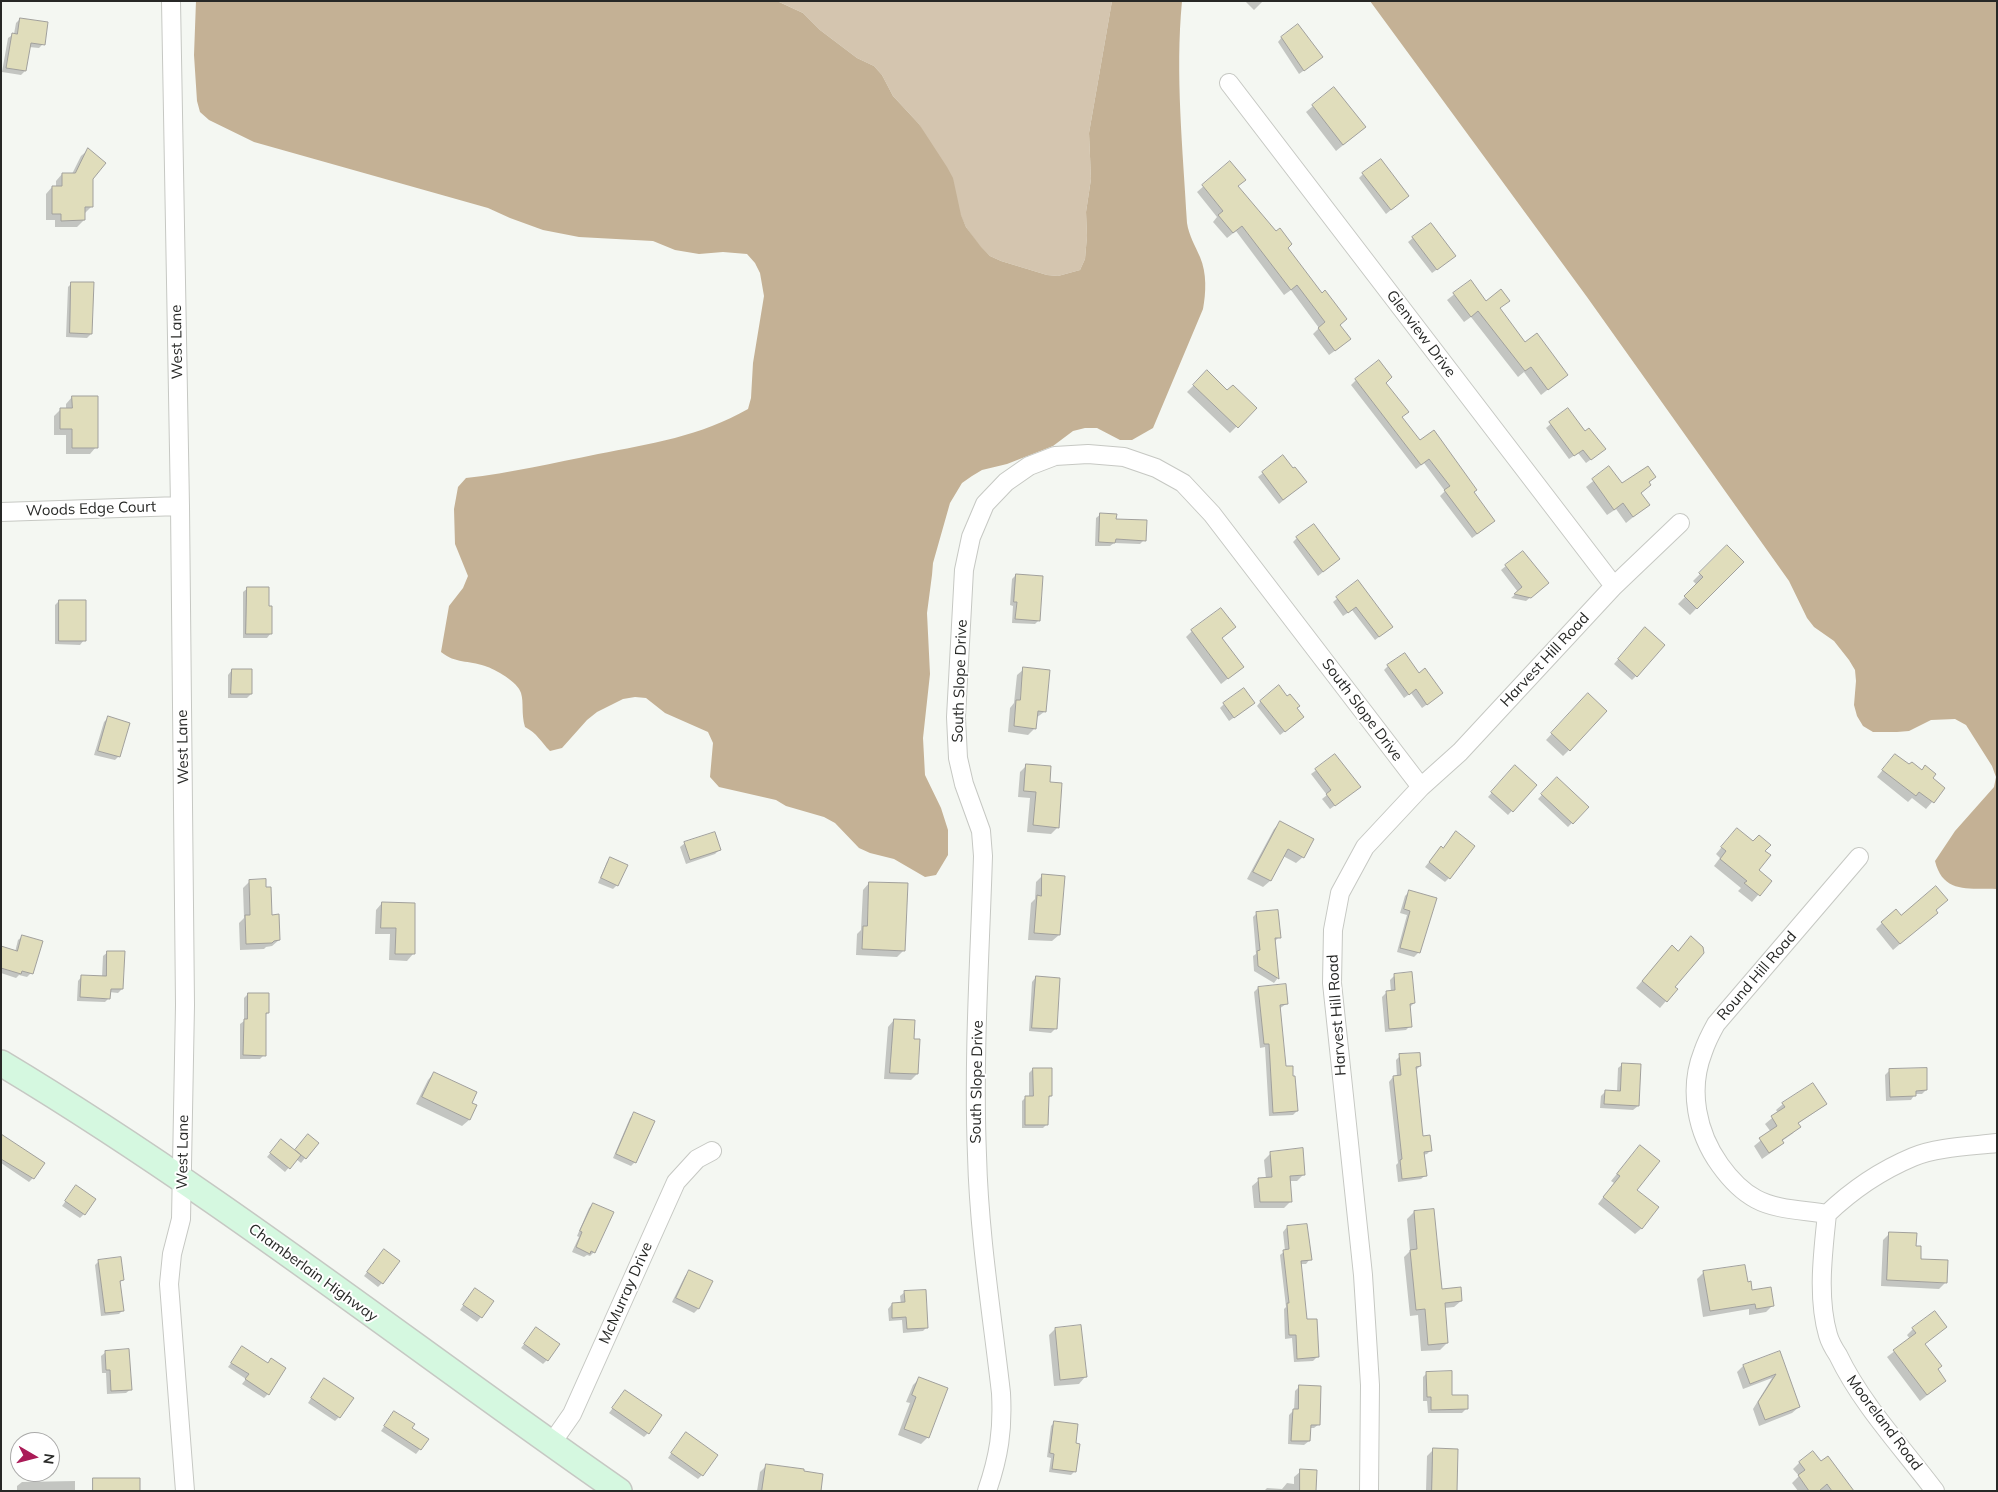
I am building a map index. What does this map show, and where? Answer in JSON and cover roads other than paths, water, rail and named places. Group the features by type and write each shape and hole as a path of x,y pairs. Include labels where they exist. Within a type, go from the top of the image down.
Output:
{"main road":[{"name":"Chamberlain Highway","path":"1,1063 79,1110 182,1180 618,1491"}],"street":[{"name":"West Lane","path":"171,1 180,506 185,1005 181,1219 172,1254 169,1284 185,1491"},
{"name":"Glenview Drive","path":"1229,83 1614,586"},
{"name":"South Slope Drive","path":"986,1491 1001,1442 1002,1420 1001,1393 977,1158 975,1087 983,856 981,831 964,784 958,758 956,716 964,570 971,537 985,504 1006,482 1029,466 1055,456 1088,454 1124,457 1156,468 1184,483 1212,514 1420,787"},
{"name":"Woods Edge Court","path":"1,512 180,506"},
{"name":"Harvest Hill Road","path":"1369,1491 1370,1385 1363,1275 1332,983 1332,930 1340,893 1365,847 1420,787 1460,752 1614,586 1680,524"},
{"name":"Round Hill Road","path":"1827,1214 1778,1206 1757,1200 1740,1189 1710,1151 1704,1138 1696,1110 1696,1083 1702,1053 1716,1024 1859,857"},
{"path":"1827,1214 1844,1198 1870,1180 1915,1156 1961,1146 1997,1144"},
{"name":"McMurray Drive","path":"552,1444 572,1414 676,1182 697,1159 712,1151"},
{"name":"Mooreland Road","path":"1827,1214 1822,1258 1822,1296 1828,1335 1845,1369 1865,1400 1935,1491"}]}
